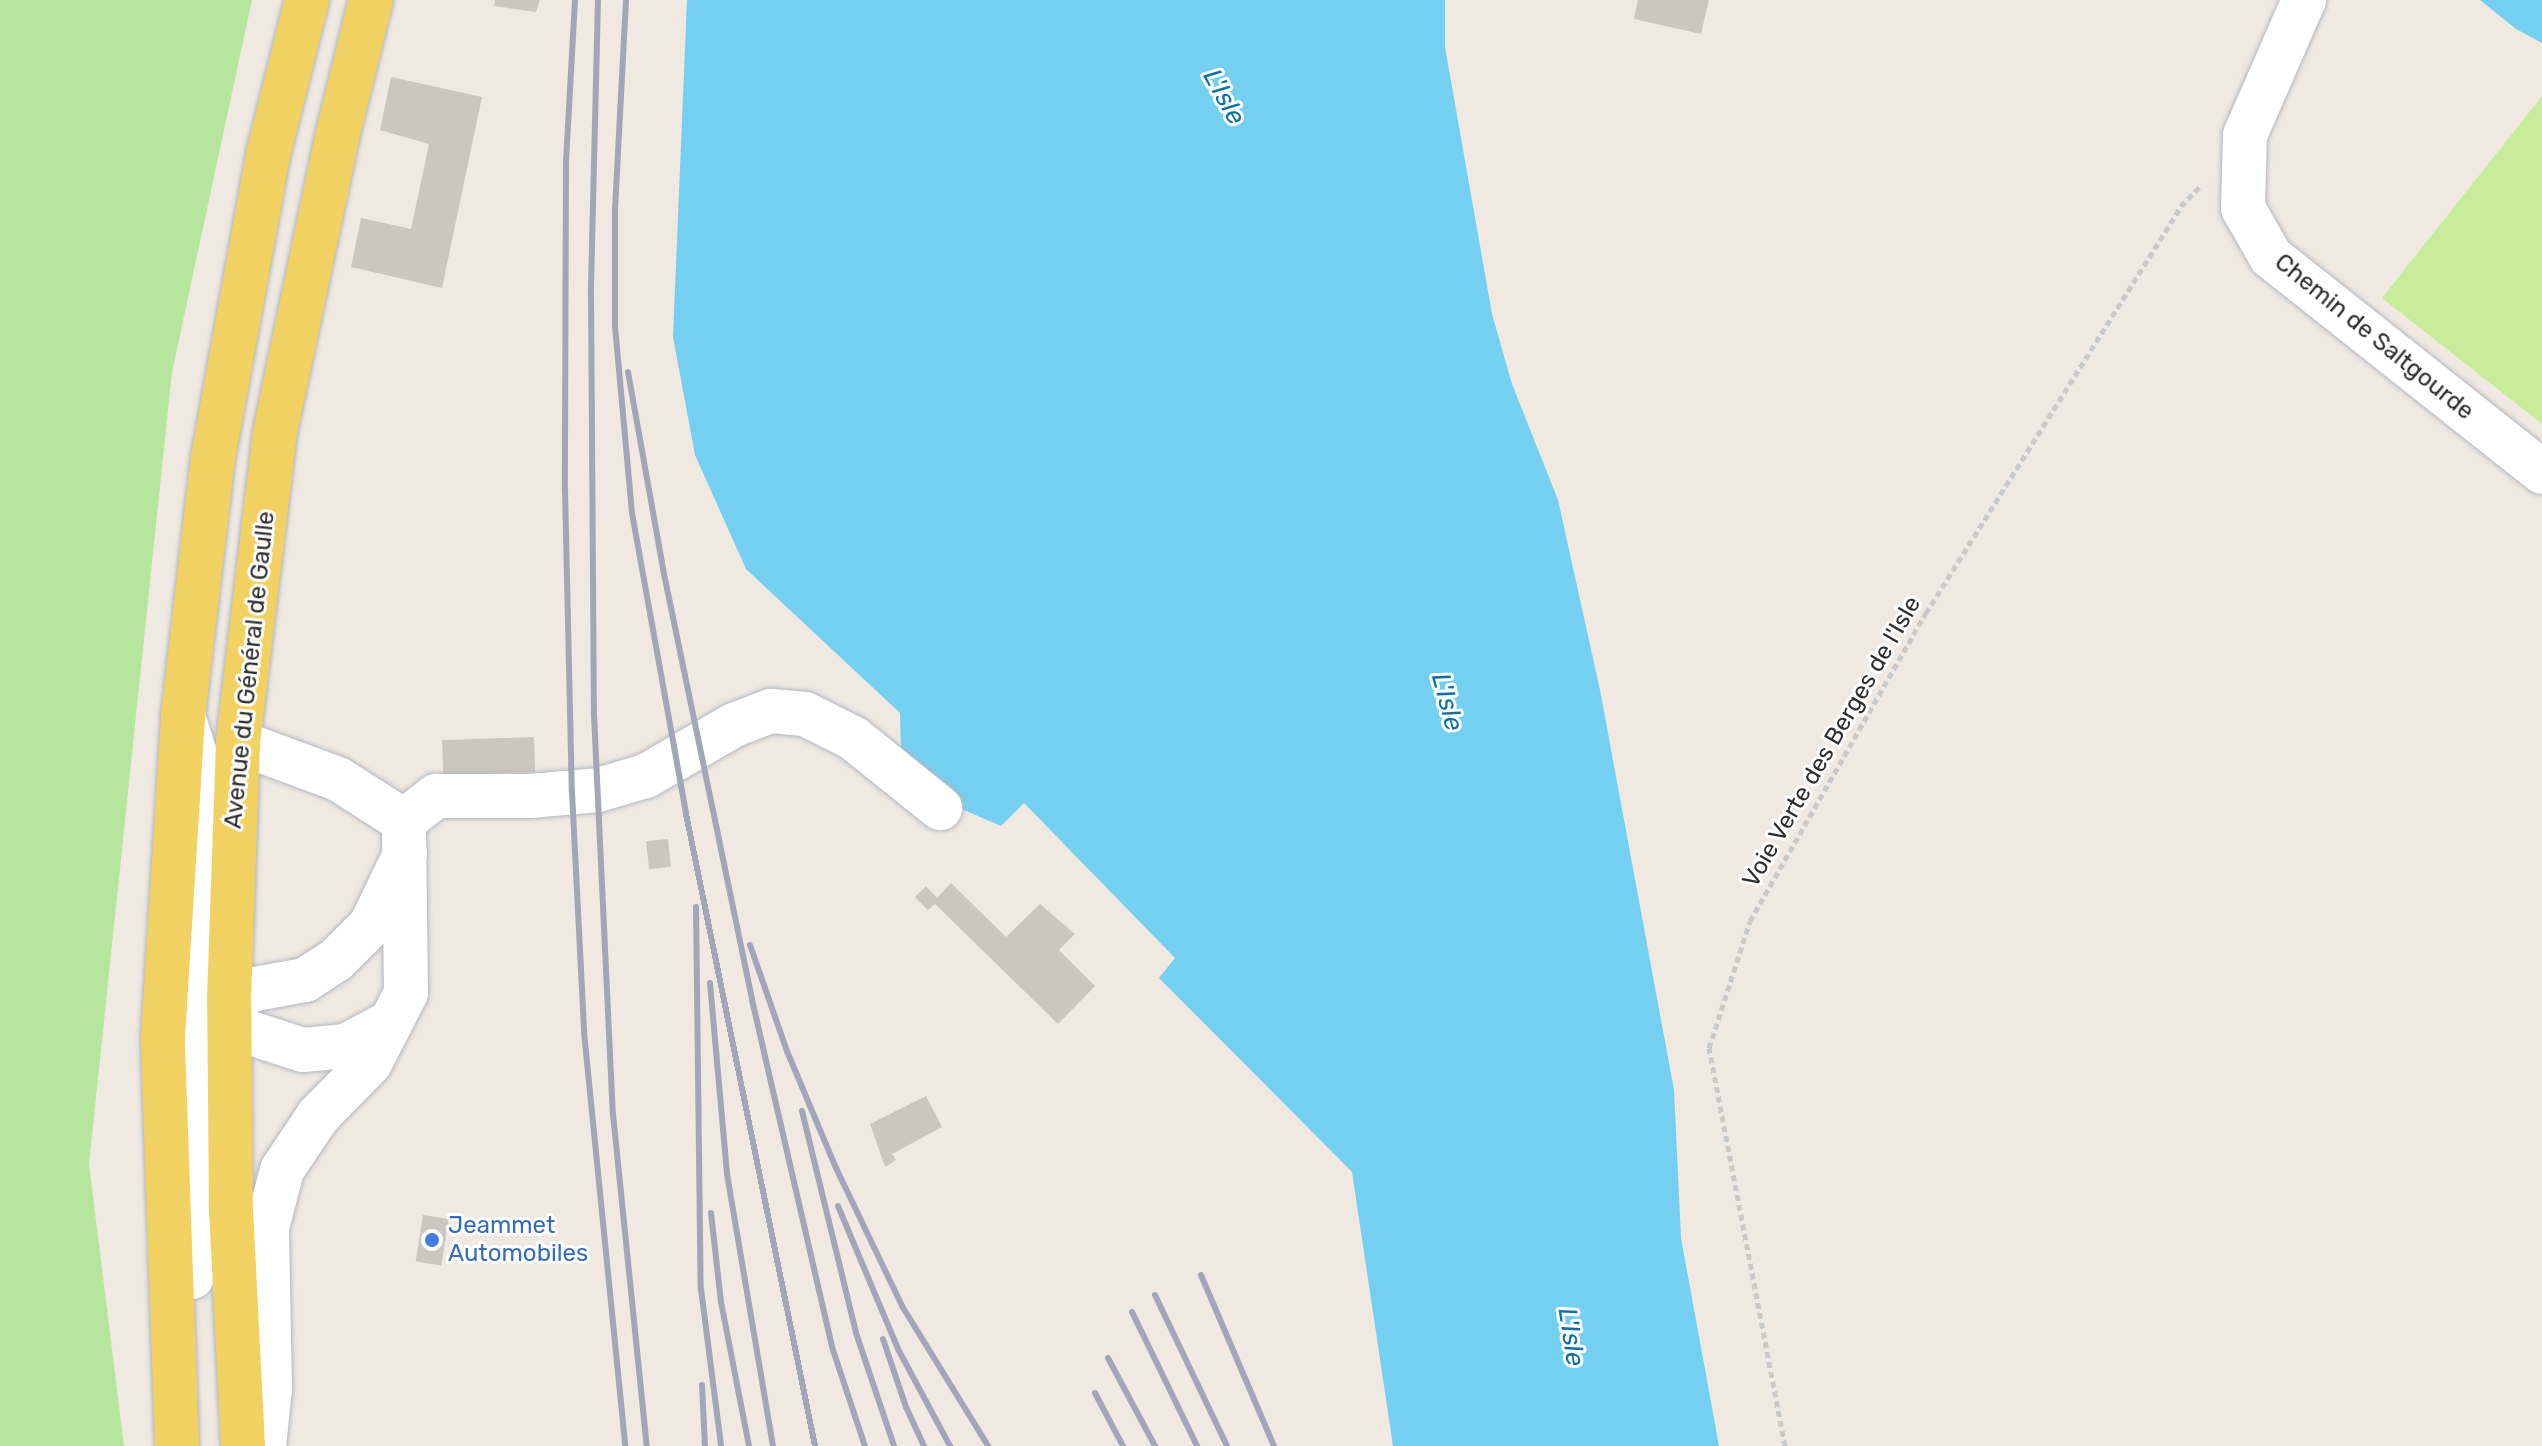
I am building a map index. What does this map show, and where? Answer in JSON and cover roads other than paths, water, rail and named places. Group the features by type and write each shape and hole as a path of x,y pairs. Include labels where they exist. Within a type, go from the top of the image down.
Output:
{"main road":[{"path":"177,1446 163,1036 183,716 213,458 268,155 307,0"},
{"name":"Avenue du Général de Gaulle","path":"243,1446 224,1012 238,742 275,432 337,137 371,0"}],"street":[{"name":"Chemin de Saltgourde","path":"2304,0 2245,135 2243,208 2271,257 2542,472"},
{"path":"177,1446 194,1375 194,1069 200,1030 255,989 305,980 336,960 371,925 404,838 436,796 530,796 598,790 646,776 734,725 771,711 805,714 853,738 940,808"},
{"path":"183,716 204,781 194,922 198,987 224,1012 303,1050 346,1046 391,1022"},
{"path":"238,742 338,779 404,838 406,993 370,1063 318,1116 282,1170 267,1228 270,1388 264,1446"}],"water":[{"name":"L'Isle","path":"687,0 1445,0 1445,47 1492,314 1512,384 1558,500 1600,690 1674,1090 1681,1238 1719,1446 1393,1446 1352,1172 1159,978 1175,958 1024,803 1001,826 950,804 901,751 900,713 746,569 695,455 673,337"},
{"path":"2480,0 2542,0 2542,43 2516,29"}],"railway":[{"path":"575,0 566,160 565,490 572,792 584,1032 625,1446"},
{"path":"598,0 591,294 594,715 613,1114 647,1446"},
{"path":"626,0 615,208 615,326 632,513 686,814 815,1446"},
{"path":"628,372 664,574 752,1000 833,1350 865,1446"},
{"path":"696,907 701,1289 721,1446"},
{"path":"750,945 787,1051 836,1168 902,1306 988,1446"},
{"path":"710,983 727,1174 773,1446"},
{"path":"802,1111 856,1333 894,1446"},
{"path":"838,1206 898,1349 950,1446"},
{"path":"711,1213 721,1302 749,1446"},
{"path":"1201,1275 1274,1446"},
{"path":"1155,1295 1227,1446"},
{"path":"1132,1312 1197,1446"},
{"path":"883,1339 906,1407 924,1446"},
{"path":"1108,1358 1155,1446"},
{"path":"702,1385 705,1446"},
{"path":"1095,1393 1123,1446"}],"place":[{"name":"Jeammet Automobiles","path":"432,1240"}]}
